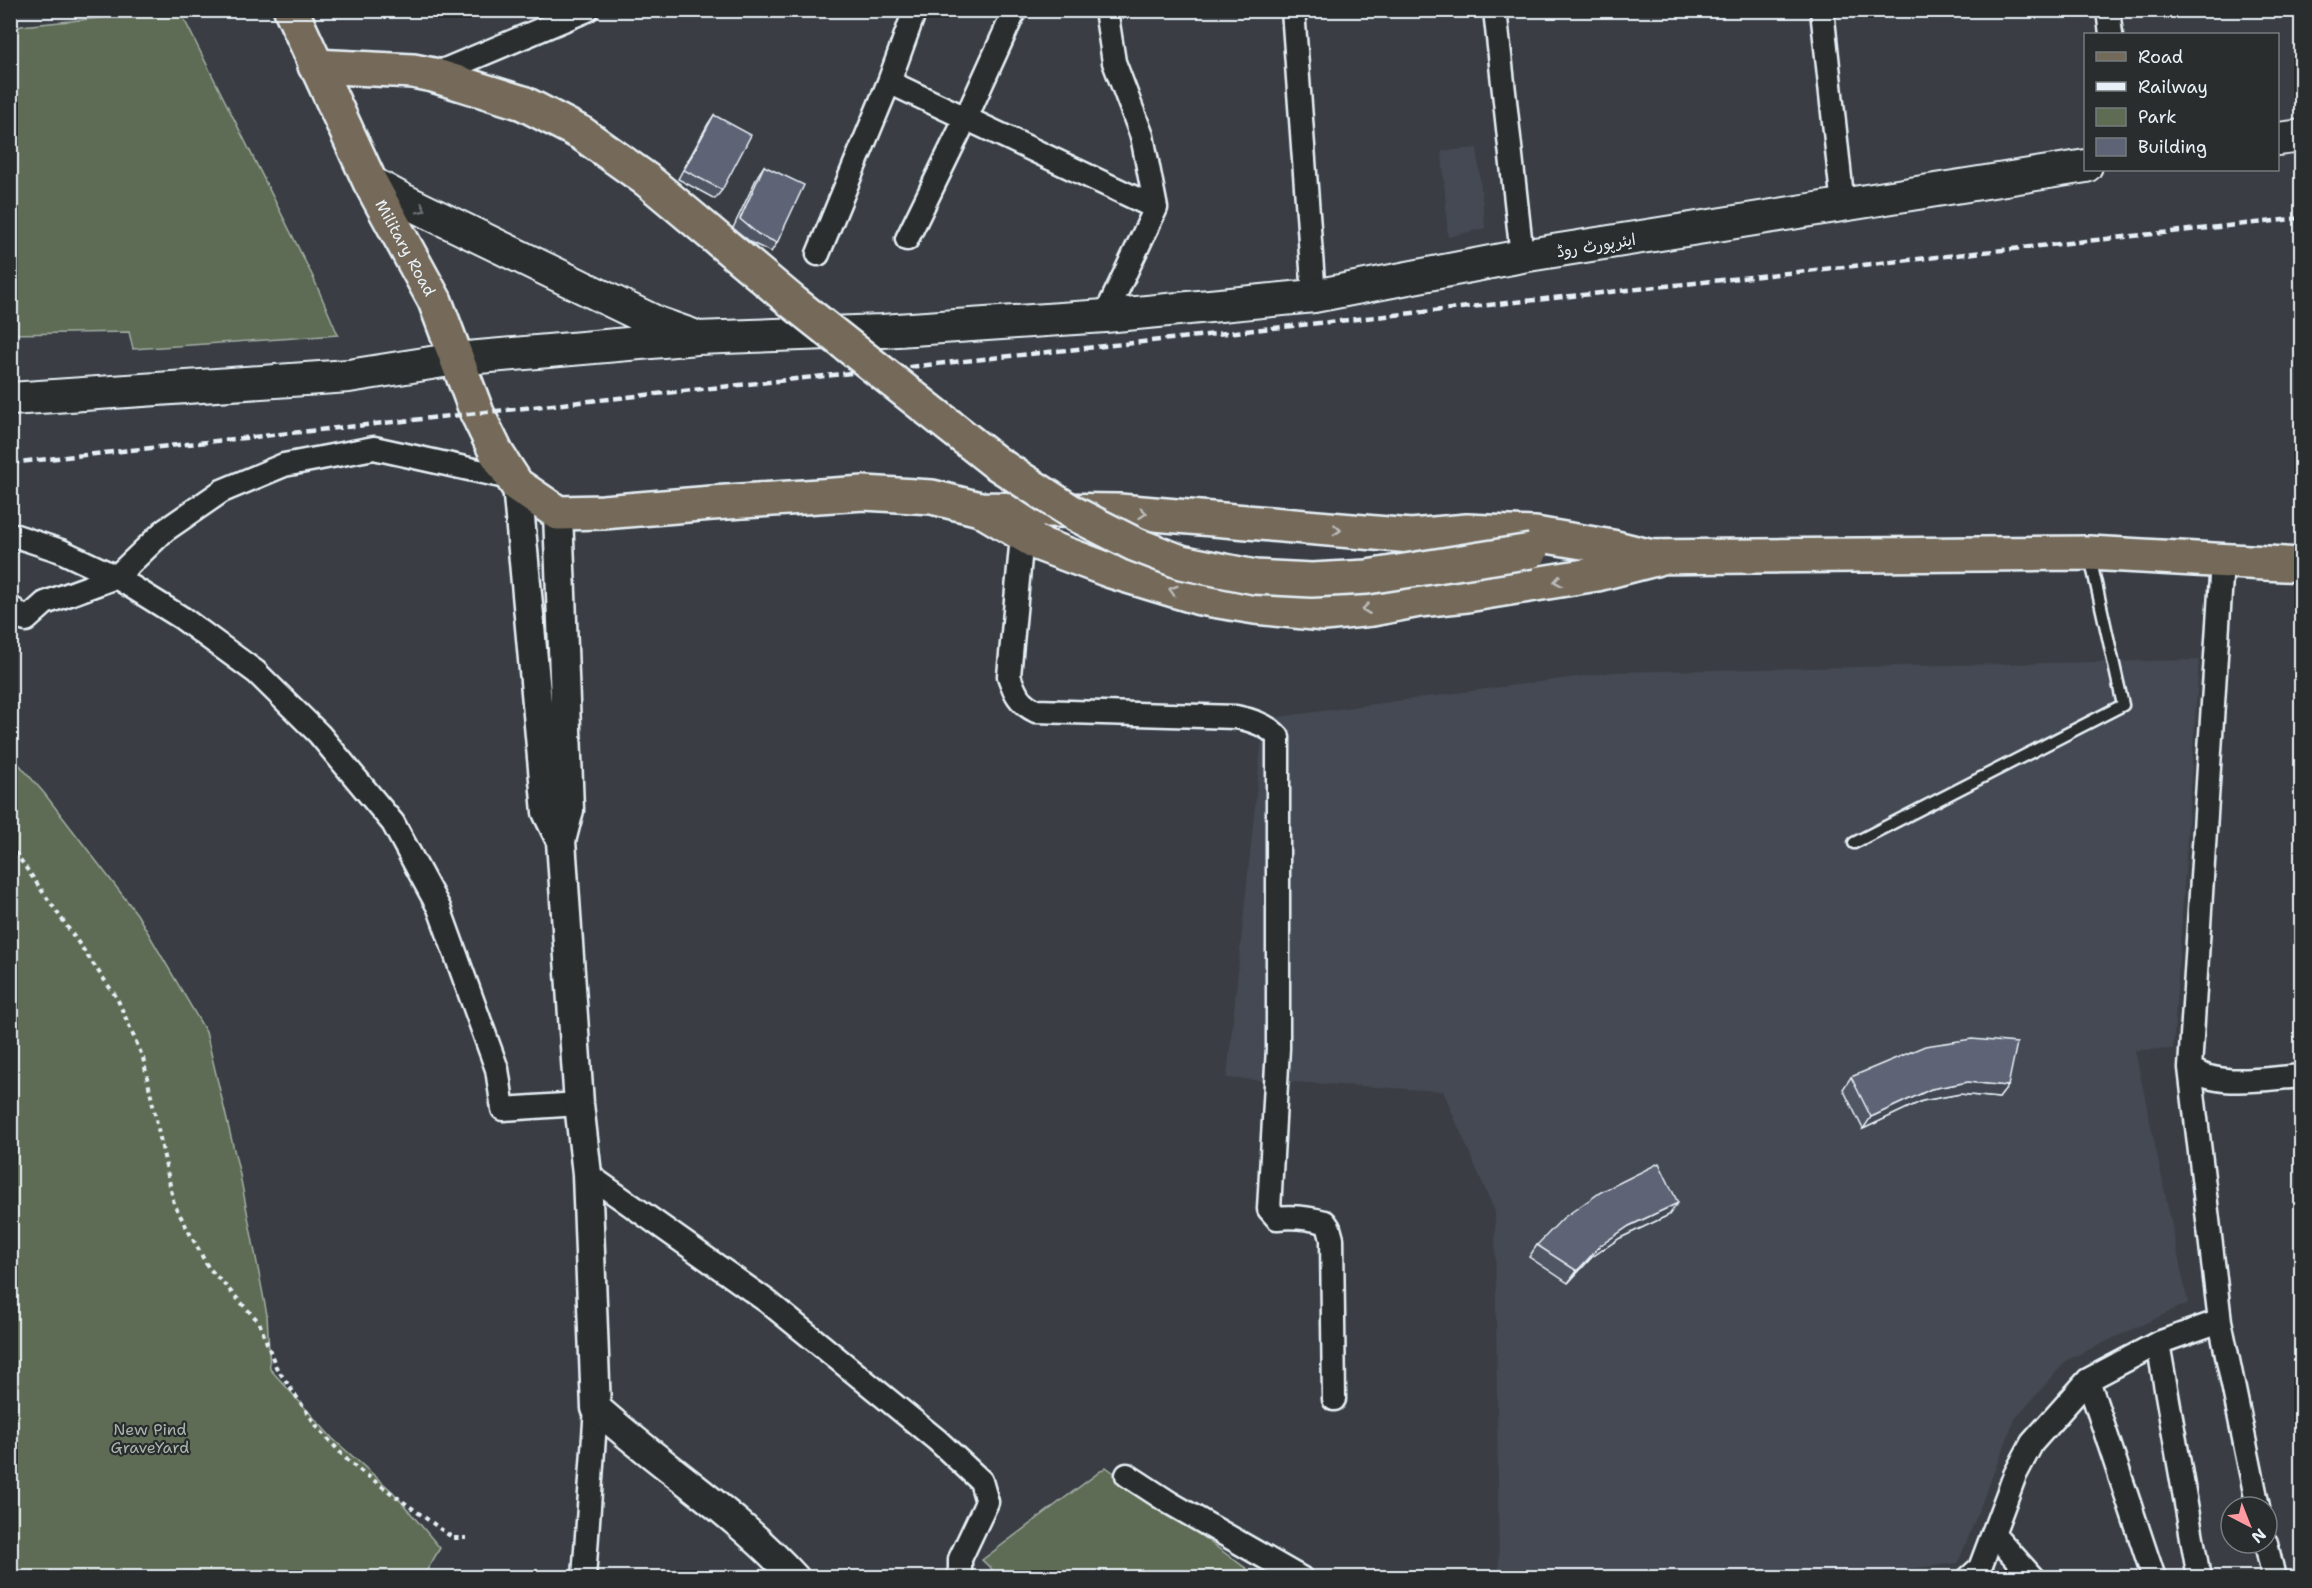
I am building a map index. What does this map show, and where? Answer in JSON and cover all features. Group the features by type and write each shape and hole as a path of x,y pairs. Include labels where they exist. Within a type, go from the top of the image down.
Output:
{"main road":[{"name":"Military Road","path":"291,10 370,182 435,301 477,413 513,482"},
{"path":"315,66 413,71 433,75 523,103 581,133 647,180 794,303 995,462 1075,514 1134,544 1181,562 1245,575 1312,579 1367,577 1531,551 1656,558 2089,553 2301,565"},
{"path":"2279,139 2301,136"},
{"name":"ایئرپورٹ روڈ","path":"10,399 349,376 456,359 698,338 882,331 1105,316 1314,296 1522,256 2084,166"},
{"path":"370,182 657,323 698,338"},
{"path":"389,217 655,342"},
{"path":"513,482 558,513 603,512 712,502 864,493 932,497 980,509 1119,511 1411,536 1467,531 1535,534 1612,547 1656,558"},
{"path":"980,509 1022,536 1111,571 1200,598 1255,607 1324,614 1372,609 1586,576 1656,558"}],"street":[{"path":"433,75 587,10"},
{"path":"818,254 889,82 915,10"},
{"path":"907,239 1015,10"},
{"path":"1105,316 1156,208 1142,136 1114,62 1106,10"},
{"path":"1293,10 1314,296"},
{"path":"1495,10 1522,256"},
{"path":"1821,10 1843,206"},
{"path":"2108,10 2110,33"},
{"path":"889,82 1156,208"},
{"path":"10,611 13,609 26,620 45,603 116,576 164,531 222,491 284,465 374,448 513,482 547,812 561,841"},
{"path":"558,513 569,810 561,841 579,1104 587,1174 596,1408 584,1578"},
{"path":"10,534 61,551 116,576 182,618 256,672 319,734 393,823 440,908 497,1068 502,1109 579,1104"},
{"path":"1022,536 1009,676 1017,697 1025,706 1036,711 1236,717 1251,720 1273,731 1278,737 1278,1048 1269,1209 1277,1218 1288,1216 1315,1220 1325,1222 1329,1228 1332,1239 1334,1399"},
{"path":"2222,561 2190,1068 2220,1321 2256,1495"},
{"path":"2190,1068 2200,1076 2217,1080 2301,1076"},
{"path":"587,1174 768,1302 937,1440 981,1481 987,1502 960,1559 960,1578"},
{"path":"1969,1578 1980,1568 2015,1475 2032,1443 2088,1380 2158,1343 2220,1321"},
{"path":"2158,1343 2199,1578"},
{"path":"2088,1380 2154,1578"},
{"path":"596,1408 623,1432 687,1481 777,1558 795,1578"},
{"path":"1127,1475 1170,1503 1301,1578"},
{"path":"1994,1533 2033,1578"},
{"path":"2269,1555 2274,1578"}],"lane":[{"path":"1854,843 2123,705 2089,553"}],"path":[{"path":"10,845 117,998 143,1058 174,1204 208,1267 259,1322 276,1367 318,1428 350,1463 453,1538 466,1538"}],"shaded area":[{"path":"1477,148 1485,228 1448,237 1442,151"},
{"path":"2199,660 2173,1049 2135,1050 2188,1303 2067,1360 2015,1419 1958,1563 1828,1578 1499,1577 1495,1212 1443,1091 1227,1078 1264,719 1613,672"}],"green space":[{"path":"180,11 313,277 338,335 133,349 129,332 11,334 11,32 21,26"},
{"name":"New Pind GraveYard","path":"11,755 44,793 137,914 206,1032 240,1175 267,1315 270,1369 333,1439 393,1492 440,1548 423,1577 11,1577"},
{"path":"1106,1467 1258,1577 1000,1577 982,1560"}],"building":[{"path":"714,115 751,135 722,190 684,170"},
{"path":"764,166 804,185 777,243 758,234 740,219"},
{"path":"1972,1039 2017,1043 2008,1086 1968,1082 1931,1089 1871,1117 1851,1077 1925,1046"},
{"path":"1659,1163 1678,1203 1629,1226 1601,1245 1577,1271 1537,1245 1563,1218 1601,1192"}],"railway":[{"path":"10,463 2302,218"}]}
